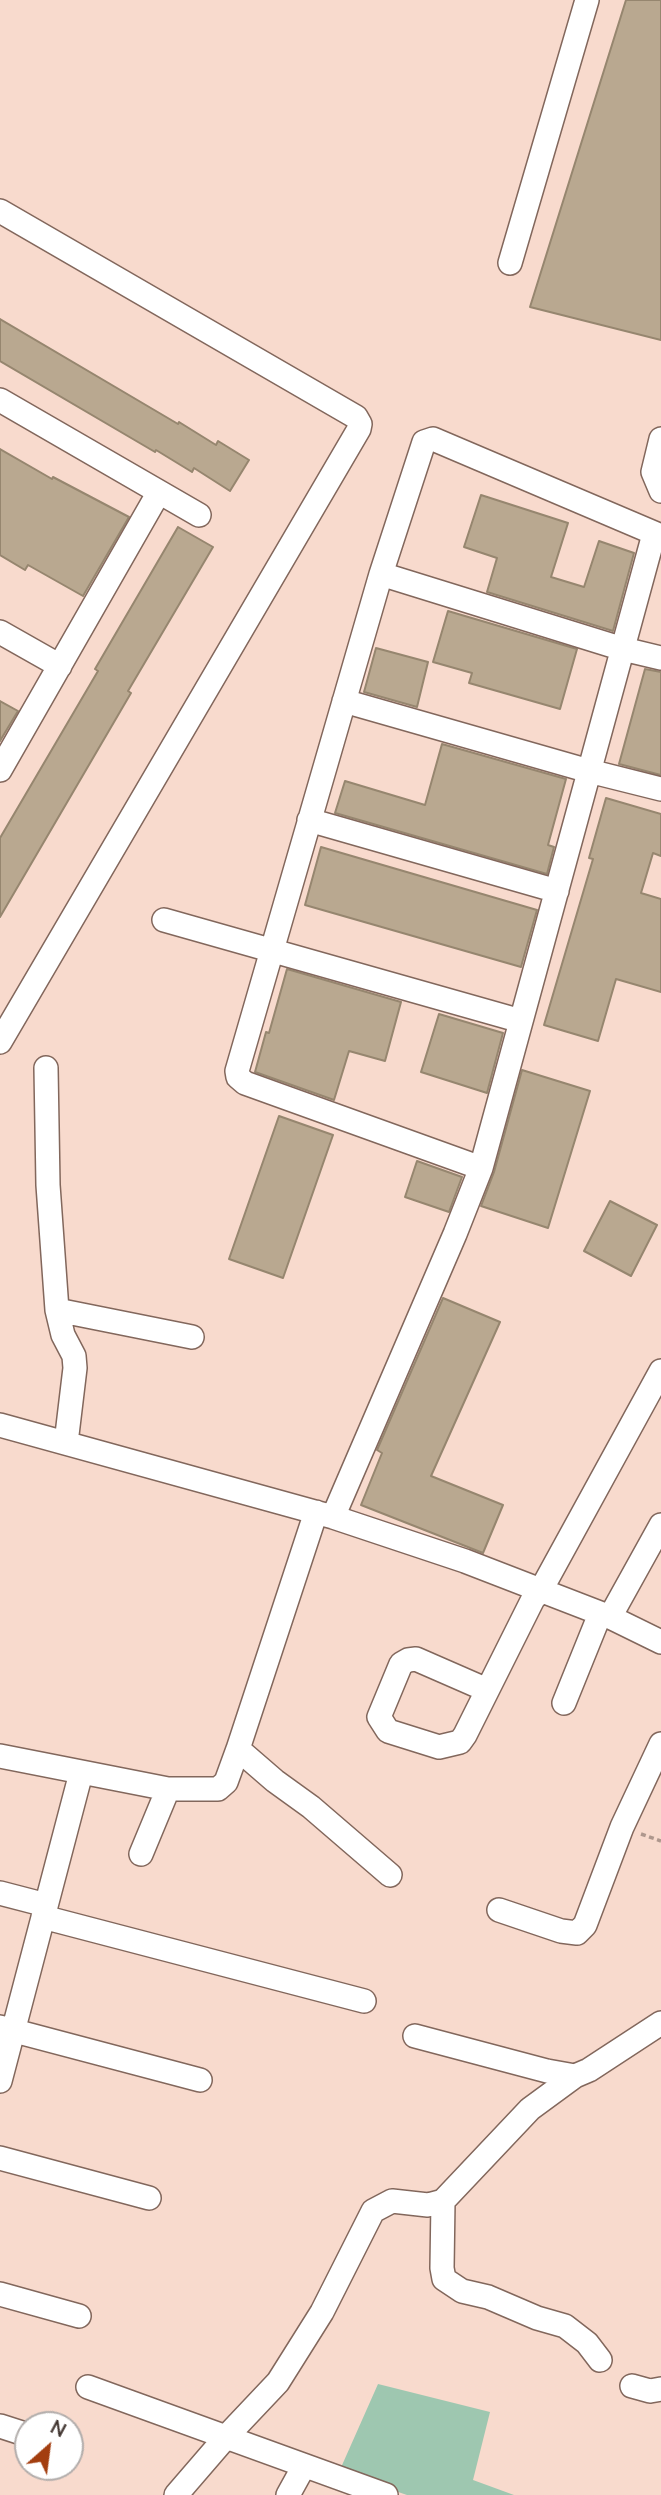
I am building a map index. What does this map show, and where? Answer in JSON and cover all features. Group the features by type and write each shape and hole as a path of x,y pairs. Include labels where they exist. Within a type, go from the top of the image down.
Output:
{"street":[{"path":"509,263 587,0"},
{"path":"0,211 356,417 360,424 0,1042"},
{"path":"0,400 199,515"},
{"path":"0,1756 168,1789 218,1789 226,1782 325,1514 455,1234 481,1168 623,649 658,535 433,439 424,442 381,574 237,1071 238,1077 245,1083 481,1168"},
{"path":"661,439 653,472 661,491"},
{"path":"0,770 159,492"},
{"path":"381,574 623,649 661,658"},
{"path":"0,632 60,666"},
{"path":"344,701 661,789"},
{"path":"309,820 557,891"},
{"path":"164,920 521,1021"},
{"path":"46,1068 48,1185 57,1310 63,1335 74,1356 75,1367 66,1443"},
{"path":"57,1310 192,1337"},
{"path":"487,1690 416,1659 408,1660 401,1664 379,1717 388,1731 439,1747 460,1742 487,1690 533,1599 541,1590 661,1371"},
{"path":"0,1425 325,1514 466,1561 605,1616 661,1642"},
{"path":"564,1703 605,1616 661,1525"},
{"path":"499,1910 561,1931 577,1933 585,1925 622,1827 661,1744"},
{"path":"238,1749 312,1807 390,1875"},
{"path":"0,2081 7,2028 45,1911 81,1773"},
{"path":"141,1854 168,1789"},
{"path":"0,1893 45,1911 364,2001"},
{"path":"176,2495 278,2382 322,2312 373,2211 392,2201 428,2205 443,2201 530,2109 575,2076 589,2070 661,2023"},
{"path":"7,2028 200,2080"},
{"path":"415,2036 575,2076"},
{"path":"0,2158 149,2197"},
{"path":"443,2201 444,2279 462,2291 488,2297 537,2318 565,2326 581,2337 600,2360"},
{"path":"0,2294 79,2316"},
{"path":"632,2386 650,2391 661,2389"},
{"path":"88,2387 387,2495"},
{"path":"288,2495 304,2466"}],"green space":[{"path":"378,2384 490,2412 473,2480 514,2495 407,2495 339,2472"}],"building":[{"path":"626,0 661,0 661,340 530,307"},
{"path":"0,319 178,424 179,422 216,445 218,441 249,460 230,491 194,468 192,472 156,450 155,452 0,361"},
{"path":"0,449 52,479 53,477 129,517 83,596 28,565 25,570 0,555"},
{"path":"481,495 568,523 551,577 584,587 599,541 634,553 613,631 487,592 497,558 464,547"},
{"path":"178,527 213,547 0,917 0,838"},
{"path":"448,611 577,649 560,709 469,683 472,673 433,662"},
{"path":"376,648 428,662 417,707 364,692"},
{"path":"645,669 661,672 661,775 619,764"},
{"path":"0,701 18,711 0,741"},
{"path":"442,744 566,779 548,845 554,847 547,874 335,813 345,781 425,805"},
{"path":"606,798 661,814 661,856 653,853 641,893 661,899 661,992 616,979 598,1041 544,1025 593,859 589,858"},
{"path":"321,847 537,910 521,967 305,905"},
{"path":"287,969 401,1002 385,1061 349,1051 334,1100 255,1072"},
{"path":"439,1014 503,1033 487,1093 421,1072"},
{"path":"522,1070 590,1091 548,1228 481,1206 494,1172"},
{"path":"279,1116 333,1135 283,1278 229,1259"},
{"path":"417,1161 462,1177 449,1212 405,1197"},
{"path":"610,1201 657,1225 631,1276 584,1251"},
{"path":"443,1298 500,1322 431,1476 503,1505 483,1553 361,1505 382,1453 377,1450"}]}
